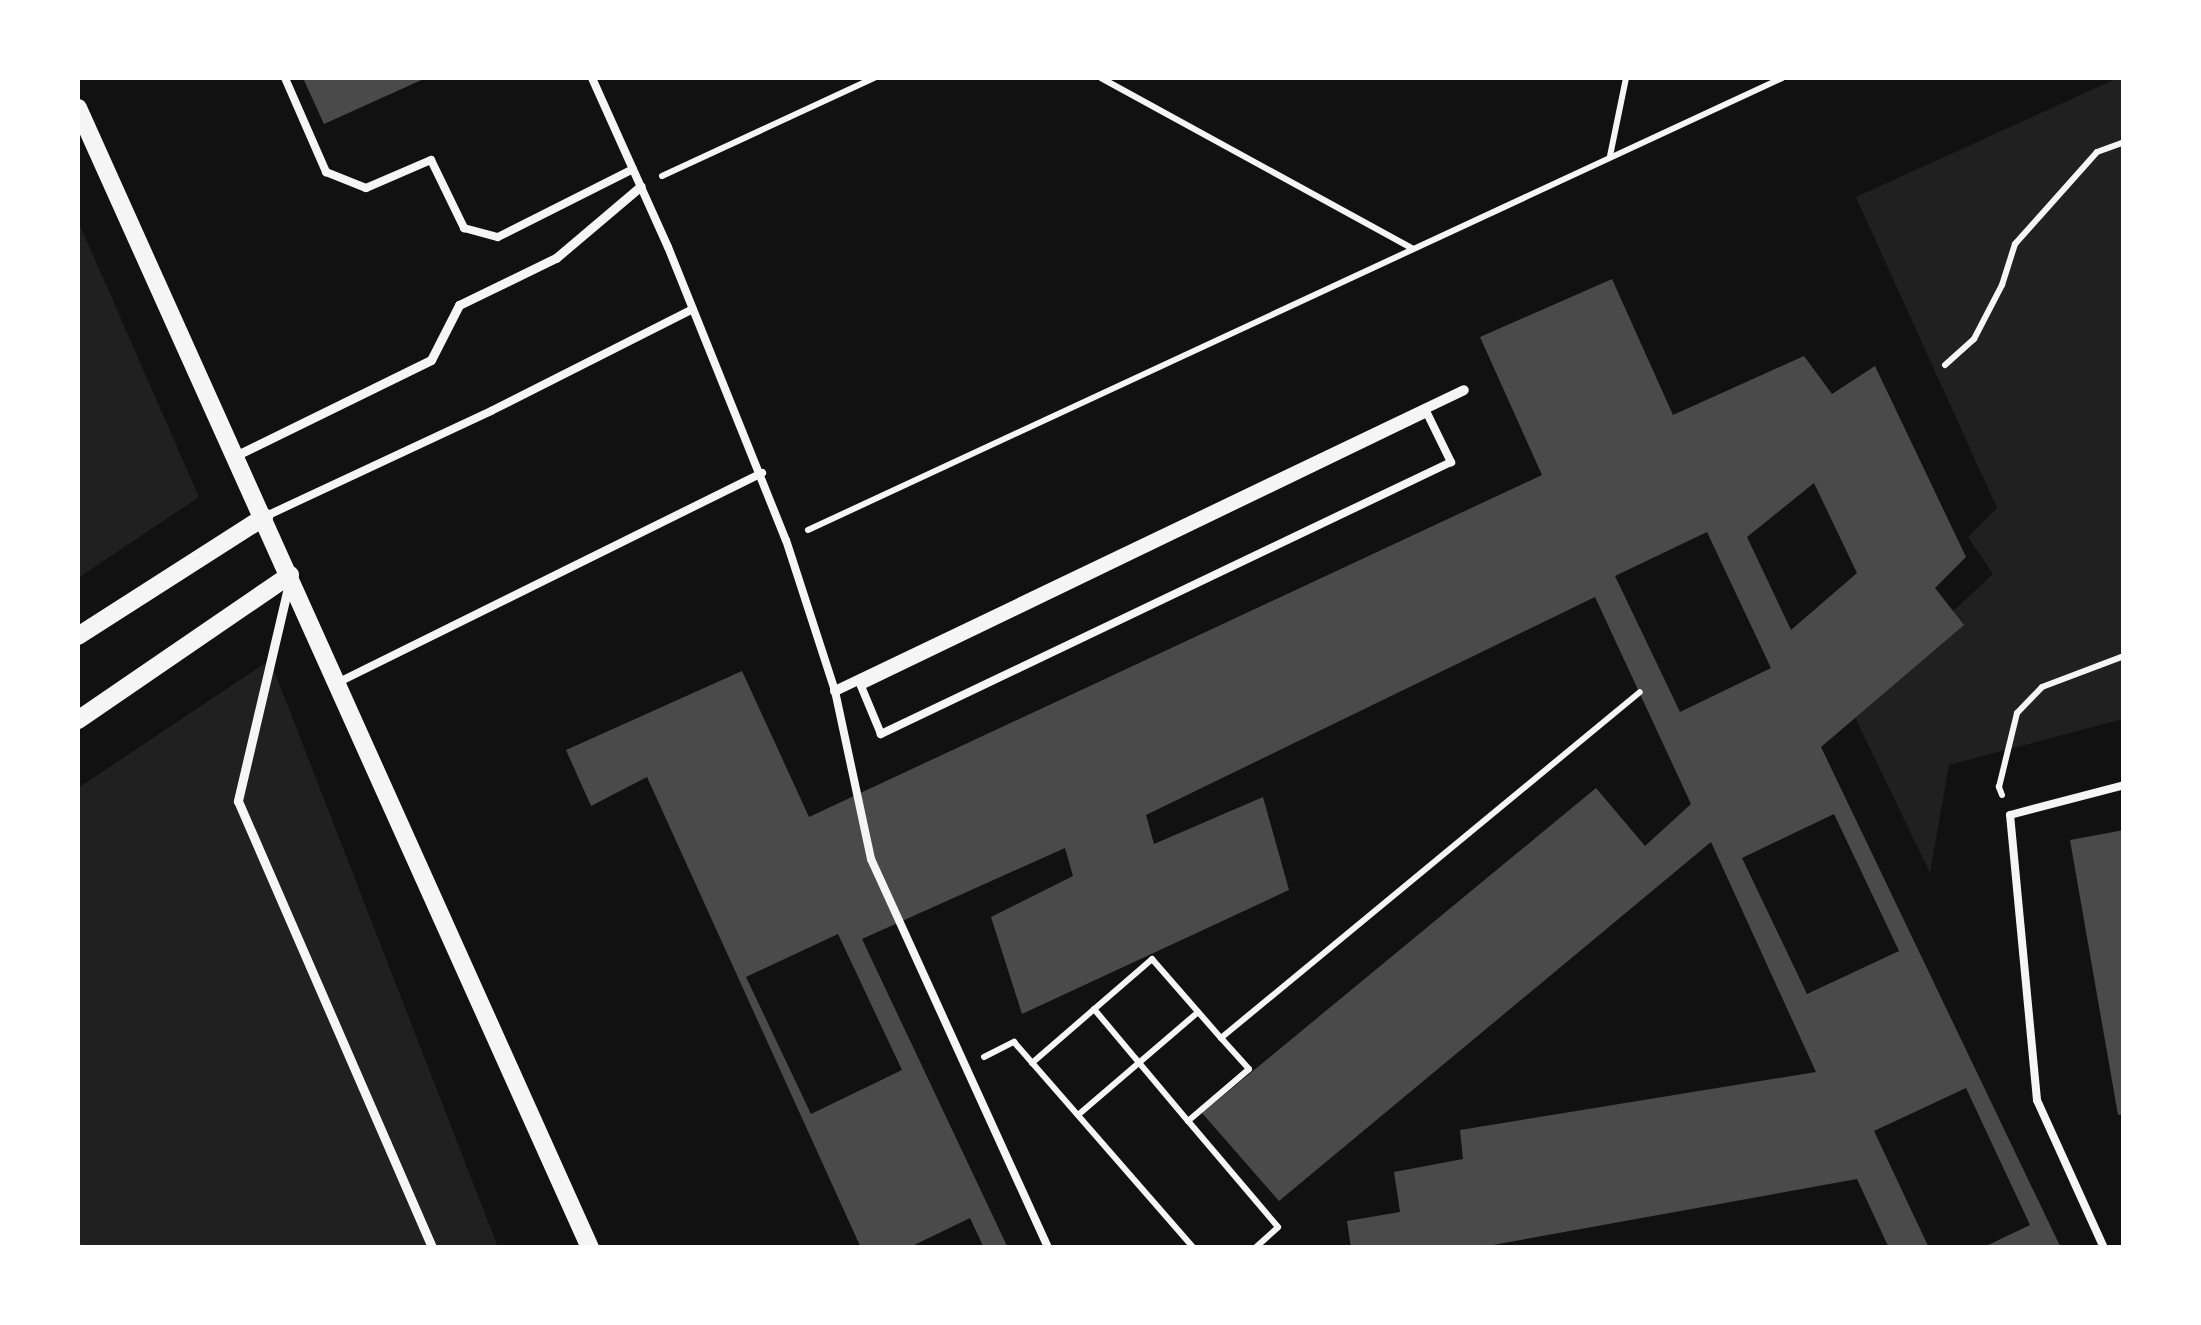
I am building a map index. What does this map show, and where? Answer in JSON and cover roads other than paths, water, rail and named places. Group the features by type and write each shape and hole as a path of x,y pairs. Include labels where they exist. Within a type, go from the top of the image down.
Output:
{"street":[{"path":"78,108 590,1248"},
{"path":"235,456 431,360 459,305 556,258 640,186"},
{"path":"835,691 1464,390"},
{"path":"78,636 264,517"},
{"path":"78,720 290,576"},
{"path":"290,576 238,802 432,1248"}],"lane":[{"path":"285,78 326,172 366,188 431,160 464,228 498,237 633,170"},
{"path":"592,78 762,473 786,540 835,691 871,859 1048,1248"},
{"path":"264,517 491,411 693,309"},
{"path":"1427,413 1451,462 881,734 861,686 1427,413"},
{"path":"339,682 762,473"},
{"path":"2104,1248 2037,1100 2010,815 2124,786"}]}
